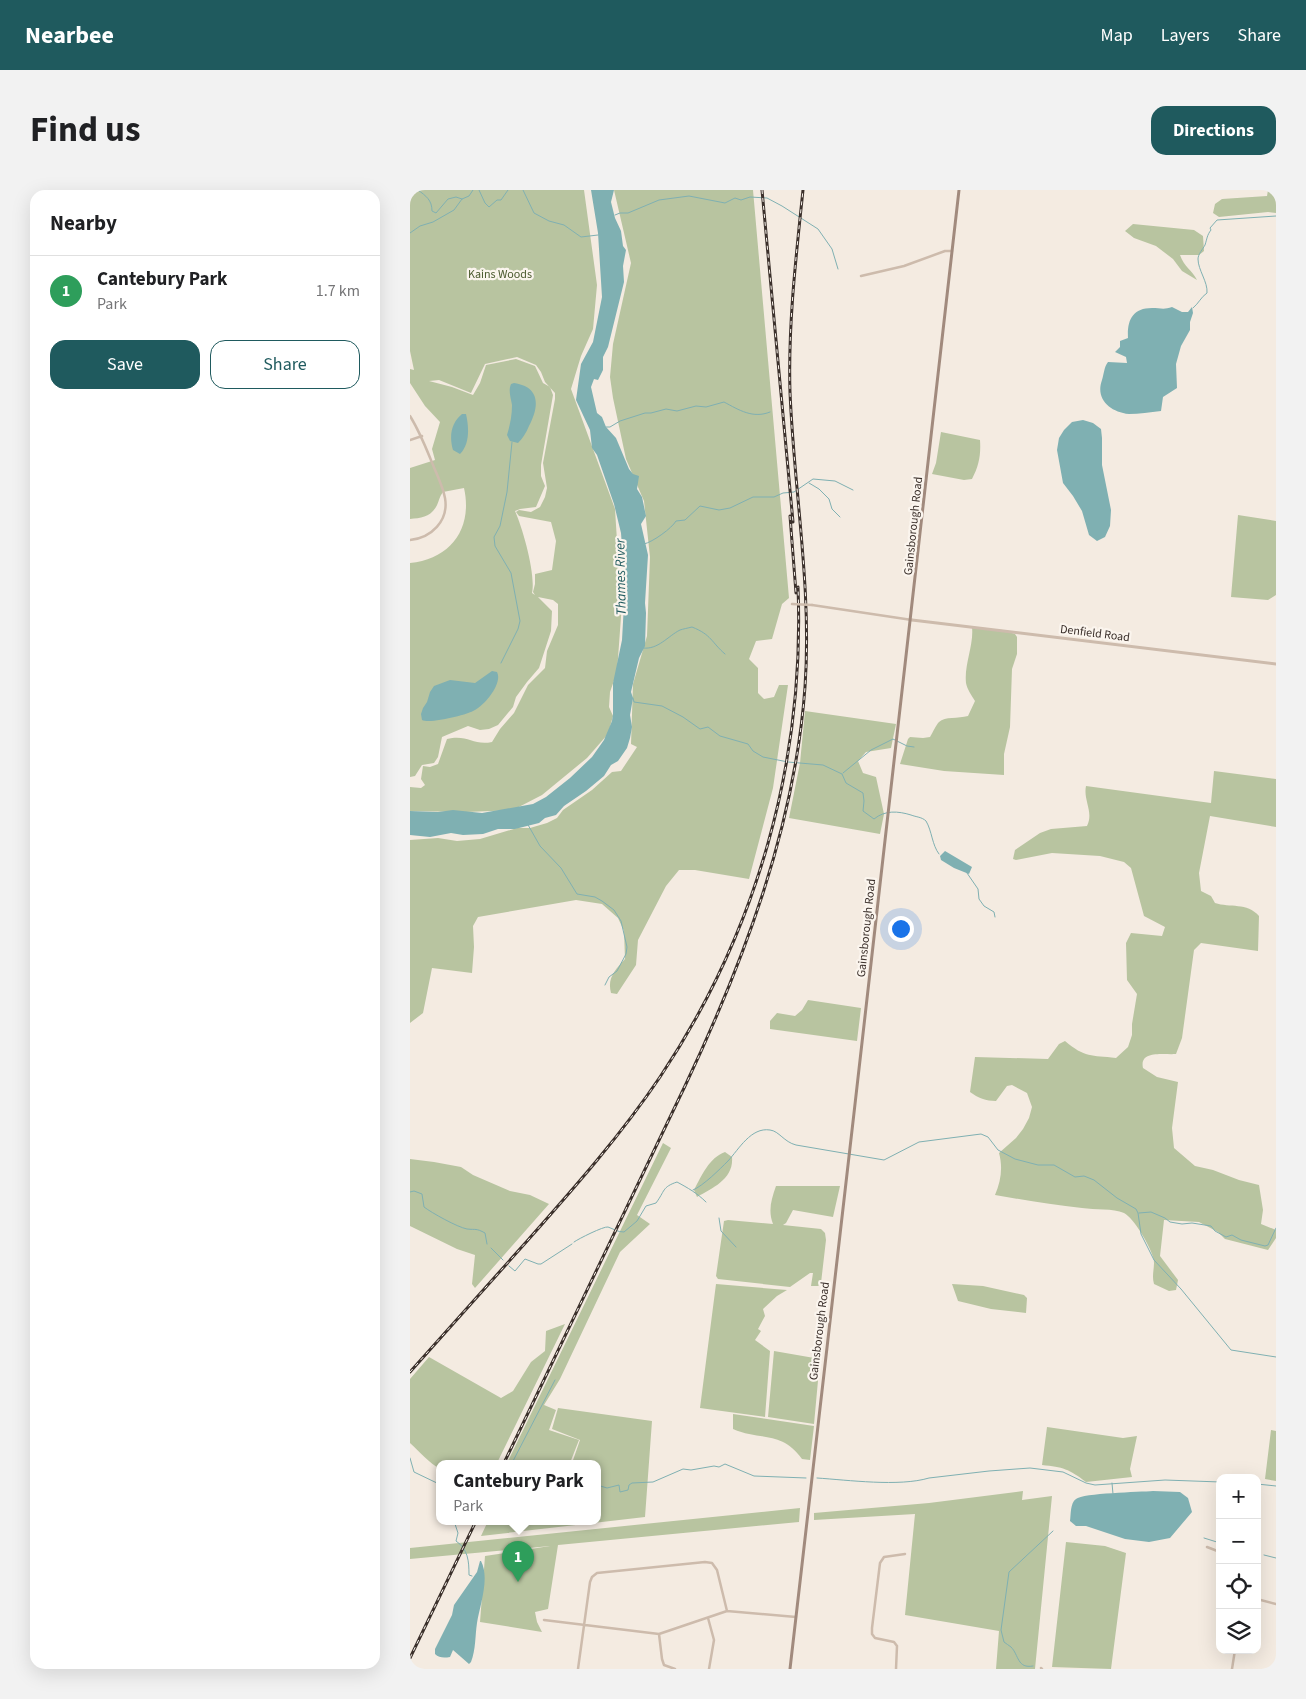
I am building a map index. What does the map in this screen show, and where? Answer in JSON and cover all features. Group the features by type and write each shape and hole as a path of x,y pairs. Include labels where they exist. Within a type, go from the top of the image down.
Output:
{"main road":[{"name":"Gainsborough Road","path":"790,1669 877,904 912,620 959,190"}],"street":[{"path":"861,276 904,266 945,251 952,251"},
{"path":"410,416 422,436 445,498 445,510 442,521 434,531 419,539 410,540"},
{"path":"410,440 422,436"},
{"path":"786,604 912,620"},
{"name":"Denfield Road","path":"912,620 1276,664"},
{"path":"1207,1547 1216,1550"},
{"path":"896,1669 897,1646 894,1642 875,1638 872,1634 872,1628 880,1563 884,1557 905,1554"},
{"path":"578,1669 590,1582 592,1576 597,1573 705,1562 712,1563 717,1570 727,1611"},
{"path":"1261,1601 1276,1604"},
{"path":"544,1620 659,1634 727,1611 796,1617"},
{"path":"708,1618 714,1640 709,1669"},
{"path":"659,1634 664,1665 675,1669"},
{"path":"1232,1669 1234,1654"}],"green space":[{"name":"Kains Woods","path":"410,190 584,190 597,285 593,329 581,356 571,389 615,509 622,603 617,672 610,692 609,707 613,716 608,734 587,758 542,795 513,810 466,812 410,811 410,787 421,788 425,785 421,779 423,766 430,767 438,764 447,739 460,738 480,743 492,742 514,713 528,685 545,668 547,651 558,625 558,604 553,600 538,597 552,611 551,631 539,668 516,697 513,707 498,725 480,730 468,726 442,737 438,757 434,763 422,765 415,776 410,777 410,563 437,555 456,539 462,528 466,503 464,488 443,492 431,513 410,519 410,468 435,460 432,449 440,422 425,406 410,383 410,369 414,370 410,351","holes":["517,357 536,365 549,386 543,383 535,366 516,359 486,365 480,383 473,395 429,381 439,380 471,393 485,364","550,388 555,393 543,463 547,488 545,497 540,507 531,512 519,510 516,512 519,516 551,522 556,541 552,570 535,574 533,592 535,595 532,593 533,585 528,552 515,511 520,509 536,507 545,486 541,476 541,465 553,395"]},
{"path":"614,190 753,190 789,598 782,604 772,639 756,641 749,659 758,668 758,693 764,699 774,697 779,685 788,685 773,788 749,879 695,870 679,870 666,886 638,940 636,965 617,994 611,993 610,983 615,971 625,959 624,931 618,918 602,904 576,900 478,917 473,926 472,973 432,968 423,1013 410,1023 410,840 438,838 457,841 480,839 517,828 530,828 547,823 557,818 563,810 592,790 612,772 621,771 637,747 631,744 633,684 647,636 650,557 644,501 626,459 610,377 613,344 631,263"},
{"path":"1268,190 1276,190 1276,213 1268,212 1219,217 1213,213 1215,204 1222,199 1267,196"},
{"path":"1133,224 1194,230 1203,236 1204,251 1199,255 1180,255 1197,280 1182,271 1173,259 1156,246 1134,238 1125,231"},
{"path":"941,432 980,440 979,460 972,479 964,480 932,474 936,463"},
{"path":"1238,515 1276,521 1276,595 1268,600 1231,597"},
{"path":"972,627 1003,630 1015,634 1017,637 1017,654 1012,669 1010,727 1004,754 1004,775 944,771 900,764 910,737 930,737 942,720 968,716 975,701 966,683"},
{"path":"805,711 896,724 891,748 866,752 858,761 863,773 876,777 884,814 880,834 789,818 800,763"},
{"path":"1214,771 1276,779 1276,827 1210,816 1199,873 1201,891 1211,896 1215,903 1244,907 1259,916 1258,951 1201,943 1194,950 1182,1038 1176,1054 1149,1056 1143,1062 1143,1068 1157,1077 1178,1082 1172,1128 1174,1148 1195,1166 1259,1185 1263,1210 1261,1224 1276,1230 1276,1238 1268,1250 1225,1239 1218,1232 1199,1222 1164,1220 1160,1256 1178,1280 1176,1290 1169,1291 1154,1284 1154,1260 1151,1252 1137,1226 1124,1213 995,1195 1001,1174 999,1153 1023,1129 1032,1107 1027,1093 1012,1085 1007,1086 996,1101 982,1099 970,1092 975,1057 1048,1059 1059,1044 1065,1041 1083,1053 1116,1058 1128,1047 1132,1035 1137,994 1127,980 1126,943 1131,933 1162,936 1165,927 1144,916 1131,868 1124,862 1100,856 1052,853 1016,860 1013,859 1015,850 1040,833 1051,829 1087,826 1089,811 1085,791 1086,786 1211,803"},
{"path":"808,1000 861,1008 857,1041 770,1029 770,1021 777,1013 795,1016 802,1010"},
{"path":"663,1143 671,1148 637,1215 650,1224 620,1252 560,1379 544,1405 556,1410 549,1430 579,1440 571,1460 508,1460"},
{"path":"725,1152 732,1157 730,1171 721,1182 697,1197 694,1190 703,1173 715,1158"},
{"path":"410,1159 461,1167 473,1175 510,1191 530,1195 549,1204 475,1288 472,1284 475,1255 457,1249 410,1226"},
{"path":"776,1186 840,1186 833,1217 793,1210 783,1225 821,1229 825,1233 826,1240 821,1283 818,1286 811,1286 813,1273 810,1273 790,1287 718,1279 716,1276 724,1221 773,1224 771,1205"},
{"path":"716,1284 787,1290 777,1296 763,1309 765,1316 758,1329 761,1331 755,1340 770,1351 765,1417 700,1408"},
{"path":"952,1284 983,1286 1024,1295 1027,1298 1026,1313 991,1309 958,1301"},
{"path":"565,1324 498,1460 436,1460 436,1466 428,1461 410,1443 410,1379 429,1357 501,1398 513,1391 531,1362 545,1351 546,1331"},
{"path":"774,1351 820,1359 814,1424 768,1417"},
{"path":"558,1408 652,1421 645,1517 601,1522 601,1460 573,1460 580,1440 552,1429"},
{"path":"733,1414 814,1426 810,1460 802,1459 794,1450 778,1440 743,1433 733,1429"},
{"path":"1047,1427 1123,1438 1137,1436 1130,1469 1132,1477 1086,1482 1066,1469 1042,1465"},
{"path":"1271,1430 1276,1431 1276,1481 1265,1479"},
{"path":"1023,1491 1022,1500 1052,1496 1035,1669 996,1669 999,1631 905,1615 915,1514 814,1520 814,1513 929,1503"},
{"path":"800,1508 799,1522 558,1545 548,1609 535,1612 542,1632 480,1622 485,1556 550,1546 410,1559 410,1548"},
{"path":"486,1525 576,1525 481,1536"},
{"path":"1066,1542 1105,1546 1126,1553 1111,1669 1052,1667"}],"water":[{"path":"591,190 614,190 611,202 621,231 623,246 626,250 623,266 624,282 608,347 603,357 603,370 598,380 594,379 591,387 597,413 602,417 606,427 616,438 629,469 633,474 639,476 637,489 642,497 646,516 641,524 648,555 645,646 639,658 631,692 633,698 630,715 632,727 630,738 627,748 618,761 611,765 604,776 564,806 556,815 545,818 539,823 515,829 498,829 483,834 463,835 451,833 430,837 410,835 410,811 438,812 453,810 482,813 533,804 546,797 592,757 604,740 612,721 613,683 622,640 625,586 621,533 614,504 597,455 592,448 590,430 576,400 581,364 593,342 602,297 598,233"},
{"path":"1172,307 1182,312 1188,312 1192,307 1193,313 1190,330 1181,346 1176,364 1177,388 1163,397 1161,411 1129,414 1116,411 1102,399 1100,387 1108,362 1127,363 1126,357 1115,352 1120,347 1120,341 1128,338 1132,317 1140,310"},
{"path":"511,384 523,385 533,393 536,405 526,433 518,443 510,441 507,435 512,409 510,389"},
{"path":"462,414 466,414 468,435 466,445 460,454 453,450 451,435 455,421"},
{"path":"1083,420 1093,423 1101,429 1102,465 1111,510 1110,526 1105,537 1097,541 1089,535 1082,511 1063,483 1057,450 1059,438 1064,430 1072,422"},
{"path":"492,671 497,672 498,682 488,699 479,707 471,712 457,716 433,721 422,720 423,708 434,686 450,680 475,683"},
{"path":"945,851 972,867 969,874 941,860 940,856"},
{"path":"1153,1491 1180,1492 1188,1498 1192,1512 1170,1538 1149,1542 1125,1539 1086,1526 1076,1526 1070,1521 1073,1503 1081,1497"},
{"path":"480,1561 485,1575 471,1662 469,1664 453,1650 450,1657 438,1656 435,1654 435,1649 452,1615 454,1605 477,1572"}],"waterway":[{"path":"418,190 428,199 432,211 436,213 448,199 456,197 462,199"},
{"path":"410,233 420,226 433,222 454,210 462,199 469,196 473,190"},
{"path":"479,190 489,207 497,200 501,200 508,190"},
{"path":"523,190 534,213 549,221 564,225 581,237 598,235"},
{"path":"615,215 628,213 659,200 689,196 725,203 735,198 741,200 750,197 767,198 818,229 832,249 838,269"},
{"path":"1193,308 1207,293 1198,257 1205,245 1211,230 1210,228 1217,220 1276,216"},
{"path":"606,427 645,413 666,409 677,411 696,406 706,407 724,402 741,411 752,414 758,415 770,412"},
{"path":"501,663 520,621 511,573 495,546 494,537 500,526 507,492 512,442"},
{"path":"644,544 662,534 676,521 685,520 700,506 719,510 730,508 753,497 774,497 783,493 794,492 813,479 835,481 853,490"},
{"path":"809,483 819,489 829,499 832,509 840,517"},
{"path":"643,648 653,647 680,630 692,627 708,636 725,654"},
{"path":"633,698 634,702 662,706 700,729 708,727 720,736 748,744 753,751 763,757 788,762 823,765 842,774 846,783 863,793 863,811 874,819 883,814 896,812 926,821 939,854"},
{"path":"843,773 871,750 893,739 907,746 914,747"},
{"path":"527,823 540,846 561,868 577,894 595,897 602,901 614,910 621,921 627,947 626,954 617,971 609,977 605,985"},
{"path":"967,873 978,889 979,899 984,906 994,912 995,917"},
{"path":"693,1190 716,1173 751,1135 763,1130 776,1132 788,1142 796,1145 884,1160 919,1142 981,1134 988,1137 998,1150 1015,1159 1038,1165 1054,1165 1075,1177 1084,1176 1094,1180 1117,1198 1136,1209 1141,1234 1154,1260 1181,1289 1231,1350 1276,1357"},
{"path":"574,1242 606,1227 624,1232 637,1221 646,1206 656,1203 666,1188 677,1182 696,1193 706,1202"},
{"path":"410,1192 414,1191 422,1194 424,1207 445,1220 463,1228 485,1233 487,1244"},
{"path":"1139,1213 1151,1212 1170,1222 1211,1226 1215,1231 1226,1237 1232,1235 1241,1240 1265,1246 1268,1245 1276,1228"},
{"path":"719,1218 721,1231 736,1247"},
{"path":"509,1266 515,1271 525,1259 541,1264 572,1244"},
{"path":"491,1248 503,1260"},
{"path":"514,1460 555,1380"},
{"path":"410,1458 414,1472 436,1483"},
{"path":"601,1486 607,1488 619,1485 620,1492 628,1490 629,1485 632,1483 653,1482 683,1469 719,1467 725,1464 754,1476 806,1478"},
{"path":"817,1478 903,1482 989,1471 1030,1468 1063,1472 1086,1483 1095,1485 1165,1480 1216,1482"},
{"path":"1112,1483 1113,1494"},
{"path":"1261,1484 1276,1486"},
{"path":"455,1525 458,1533 456,1541 465,1552 468,1560 469,1575 472,1576"},
{"path":"1033,1666 1021,1663 1014,1650 1004,1642 1001,1630 1009,1572 1053,1531"},
{"path":"1204,1538 1216,1542"},
{"path":"1264,1555 1276,1558"}],"railway":[{"path":"762,190 793,522"},
{"path":"505,1460 707,1039 746,941 763,892 790,790 799,739 807,650 804,576 790,392 793,291 803,190"},
{"path":"790,516 796,593"},
{"path":"410,1372 563,1201 629,1120 660,1077 694,1021 723,964 748,904 768,843 783,781 793,717 798,652 798,587"},
{"path":"410,1658 474,1525"}],"place":[{"name":"Cantebury Park","path":"518,1582"}],"water label":[{"name":"Thames River","path":"620,577"}]}
